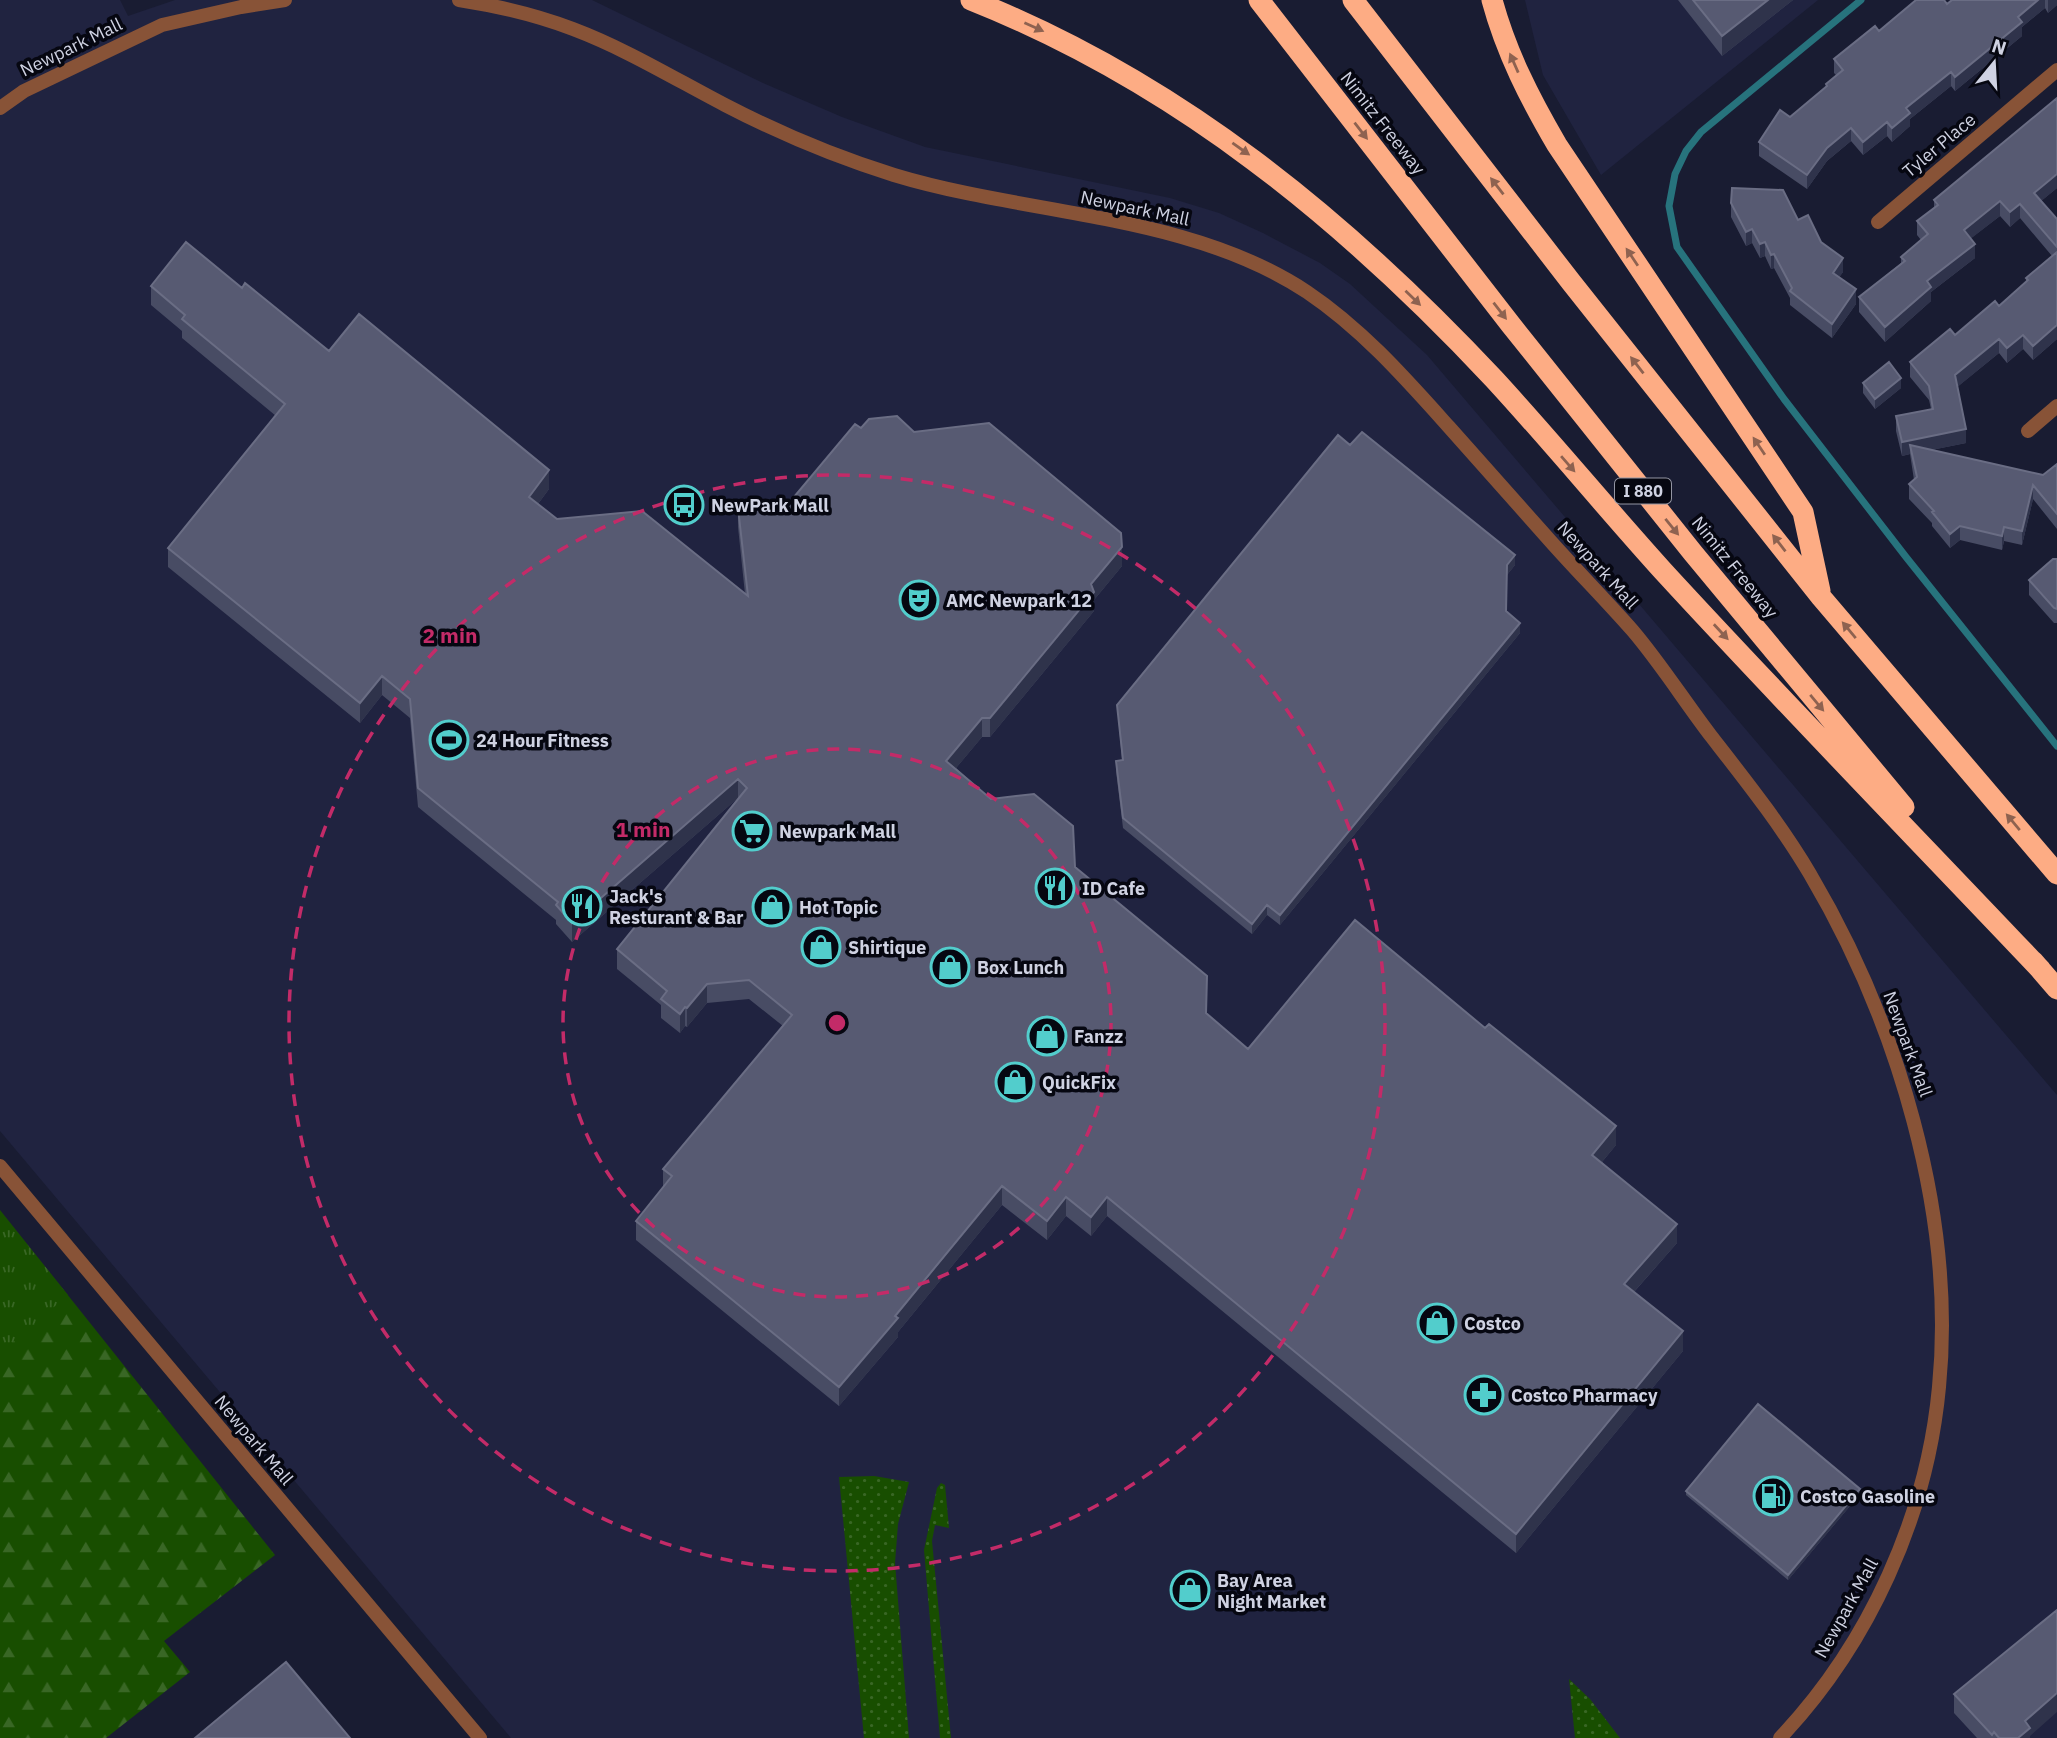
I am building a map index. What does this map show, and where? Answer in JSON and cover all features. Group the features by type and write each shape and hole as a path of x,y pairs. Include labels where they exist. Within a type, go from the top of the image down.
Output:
{"highway":[{"path":"971,0 1061,40 1163,96 1251,156 1342,233 1452,336 1495,381 1668,576 2040,970"},
{"path":"1245,0 1340,105"},
{"name":"Nimitz Freeway","path":"1259,0 1511,326 1693,553 2057,989"},
{"path":"1353,0 1571,282 1821,597 2057,874"},
{"path":"1492,0 1509,53 1531,100 1557,145 1803,512 1821,597"}],"street":[{"name":"Newpark Mall","path":"0,108 24,91 162,25 285,0"},
{"name":"Newpark Mall","path":"459,0 520,12 571,29 625,51 782,133 892,174 947,190 1193,240 1246,258 1300,288 1351,325 1407,380 1637,636 1748,781 1789,840 1840,927 1877,1012 1910,1105 1922,1156 1932,1210 1940,1298 1940,1381 1932,1438 1901,1548 1851,1646 1820,1692 1780,1738"},
{"name":"Tyler Place","path":"1878,222 2057,70"},
{"path":"2028,431 2057,406"},
{"name":"Newpark Mall","path":"0,1166 480,1738"}],"shaded area":[{"path":"0,0 120,0 128,16 175,0 592,0 763,83 842,117 925,147 1170,198 1219,213 1320,263 1350,284 1427,355 2057,1095 2057,1738 511,1738 0,1131"},
{"path":"1525,0 1818,0 1601,175 1543,75"}],"green space":[{"path":"0,1210 275,1555 164,1641 190,1672 106,1738 0,1738"},
{"path":"0,1211 68,1295 0,1353"},
{"path":"874,1476 909,1482 898,1524 895,1563 909,1738 864,1738 839,1477"},
{"path":"941,1483 945,1485 949,1528 935,1525 932,1541 951,1738 940,1738 924,1550 937,1488"},
{"path":"1569,1679 1590,1699 1620,1738 1575,1738"}],"building":[{"path":"1693,0 1768,0 1722,36"},
{"path":"1916,0 1944,0 1947,4 1952,0 2038,0 2018,17 2022,22 1955,77 1951,72 1906,108 1910,113 1892,128 1887,122 1863,142 1851,128 1827,148 1807,175 1759,142 1780,110 1790,117 1843,70 1834,59 1875,26 1879,31"},
{"path":"2057,98 2057,174 2034,193 2057,219 2057,247 2020,204 2010,212 2000,201 1964,230 1975,244 1927,281 1931,287 1885,327 1859,297 1905,261 1901,257 1928,234 1917,221 1938,205 1934,200"},
{"path":"1732,188 1783,190 1798,220 1808,215 1821,242 1843,258 1833,273 1856,289 1832,324 1790,291 1792,288 1774,254 1771,255 1765,242 1760,244 1752,229 1746,232 1731,203"},
{"name":"Newpark Mall","path":"186,242 242,288 245,283 329,351 359,314 549,470 529,497 557,519 642,511 748,596 738,508 789,503 855,424 861,428 869,419 897,416 914,432 989,423 1121,533 1122,547 1091,584 1094,592 990,718 982,718 946,761 991,799 1034,794 1073,826 1075,867 1207,976 1206,1013 1248,1049 1355,920 1485,1028 1489,1024 1616,1126 1592,1155 1677,1224 1624,1284 1683,1331 1516,1534 1107,1197 1091,1217 1066,1197 1047,1221 1002,1186 895,1316 898,1318 839,1387 636,1221 672,1176 663,1169 792,1015 749,980 707,984 680,1014 661,999 667,991 617,949 747,788 738,779 572,923 556,905 558,902 418,788 410,699 382,676 360,703 168,548 285,404 182,319 185,315 151,286"},
{"path":"2057,252 2057,325 2033,346 2023,335 2007,348 1999,339 1955,375 1966,429 1902,442 1896,416 1933,409 1929,386 1910,362 1950,329 1955,335 1995,301 1999,306"},
{"path":"1889,362 1901,378 1875,399 1863,383"},
{"path":"1362,432 1515,555 1507,565 1506,611 1520,623 1280,915 1267,905 1252,924 1123,818 1116,761 1123,760 1117,705 1338,435 1350,445"},
{"path":"1910,445 2043,475 2057,464 2057,514 2033,485 2022,531 2004,527 2002,536 1960,526 1950,534 1932,512 1934,511 1909,484 1917,477"},
{"path":"2053,559 2057,559 2057,609 2029,580"},
{"path":"1758,1404 1860,1489 1788,1575 1686,1491"},
{"path":"2057,1610 2057,1693 2025,1721 2030,1728 2018,1738 1999,1738 1994,1732 1992,1735 1954,1694"},
{"path":"286,1662 350,1738 195,1738"}],"waterway":[{"path":"1861,0 1701,132 1686,151 1675,174 1669,206 1677,247 1784,399 2057,746"}],"place":[{"name":"NewPark Mall","path":"684,505"},
{"name":"AMC Newpark 12","path":"919,600"},
{"name":"24 Hour Fitness","path":"449,740"},
{"name":"Newpark Mall","path":"752,831"},
{"name":"ID Cafe","path":"1055,888"},
{"name":"Jack's Resturant & Bar","path":"582,906"},
{"name":"Hot Topic","path":"772,907"},
{"name":"Shirtique","path":"821,947"},
{"name":"Box Lunch","path":"950,967"},
{"name":"Fanzz","path":"1047,1036"},
{"name":"QuickFix","path":"1015,1082"},
{"name":"Costco","path":"1437,1323"},
{"name":"Costco Pharmacy","path":"1484,1395"},
{"name":"Costco Gasoline","path":"1773,1496"},
{"name":"Bay Area Night Market","path":"1190,1590"}]}
